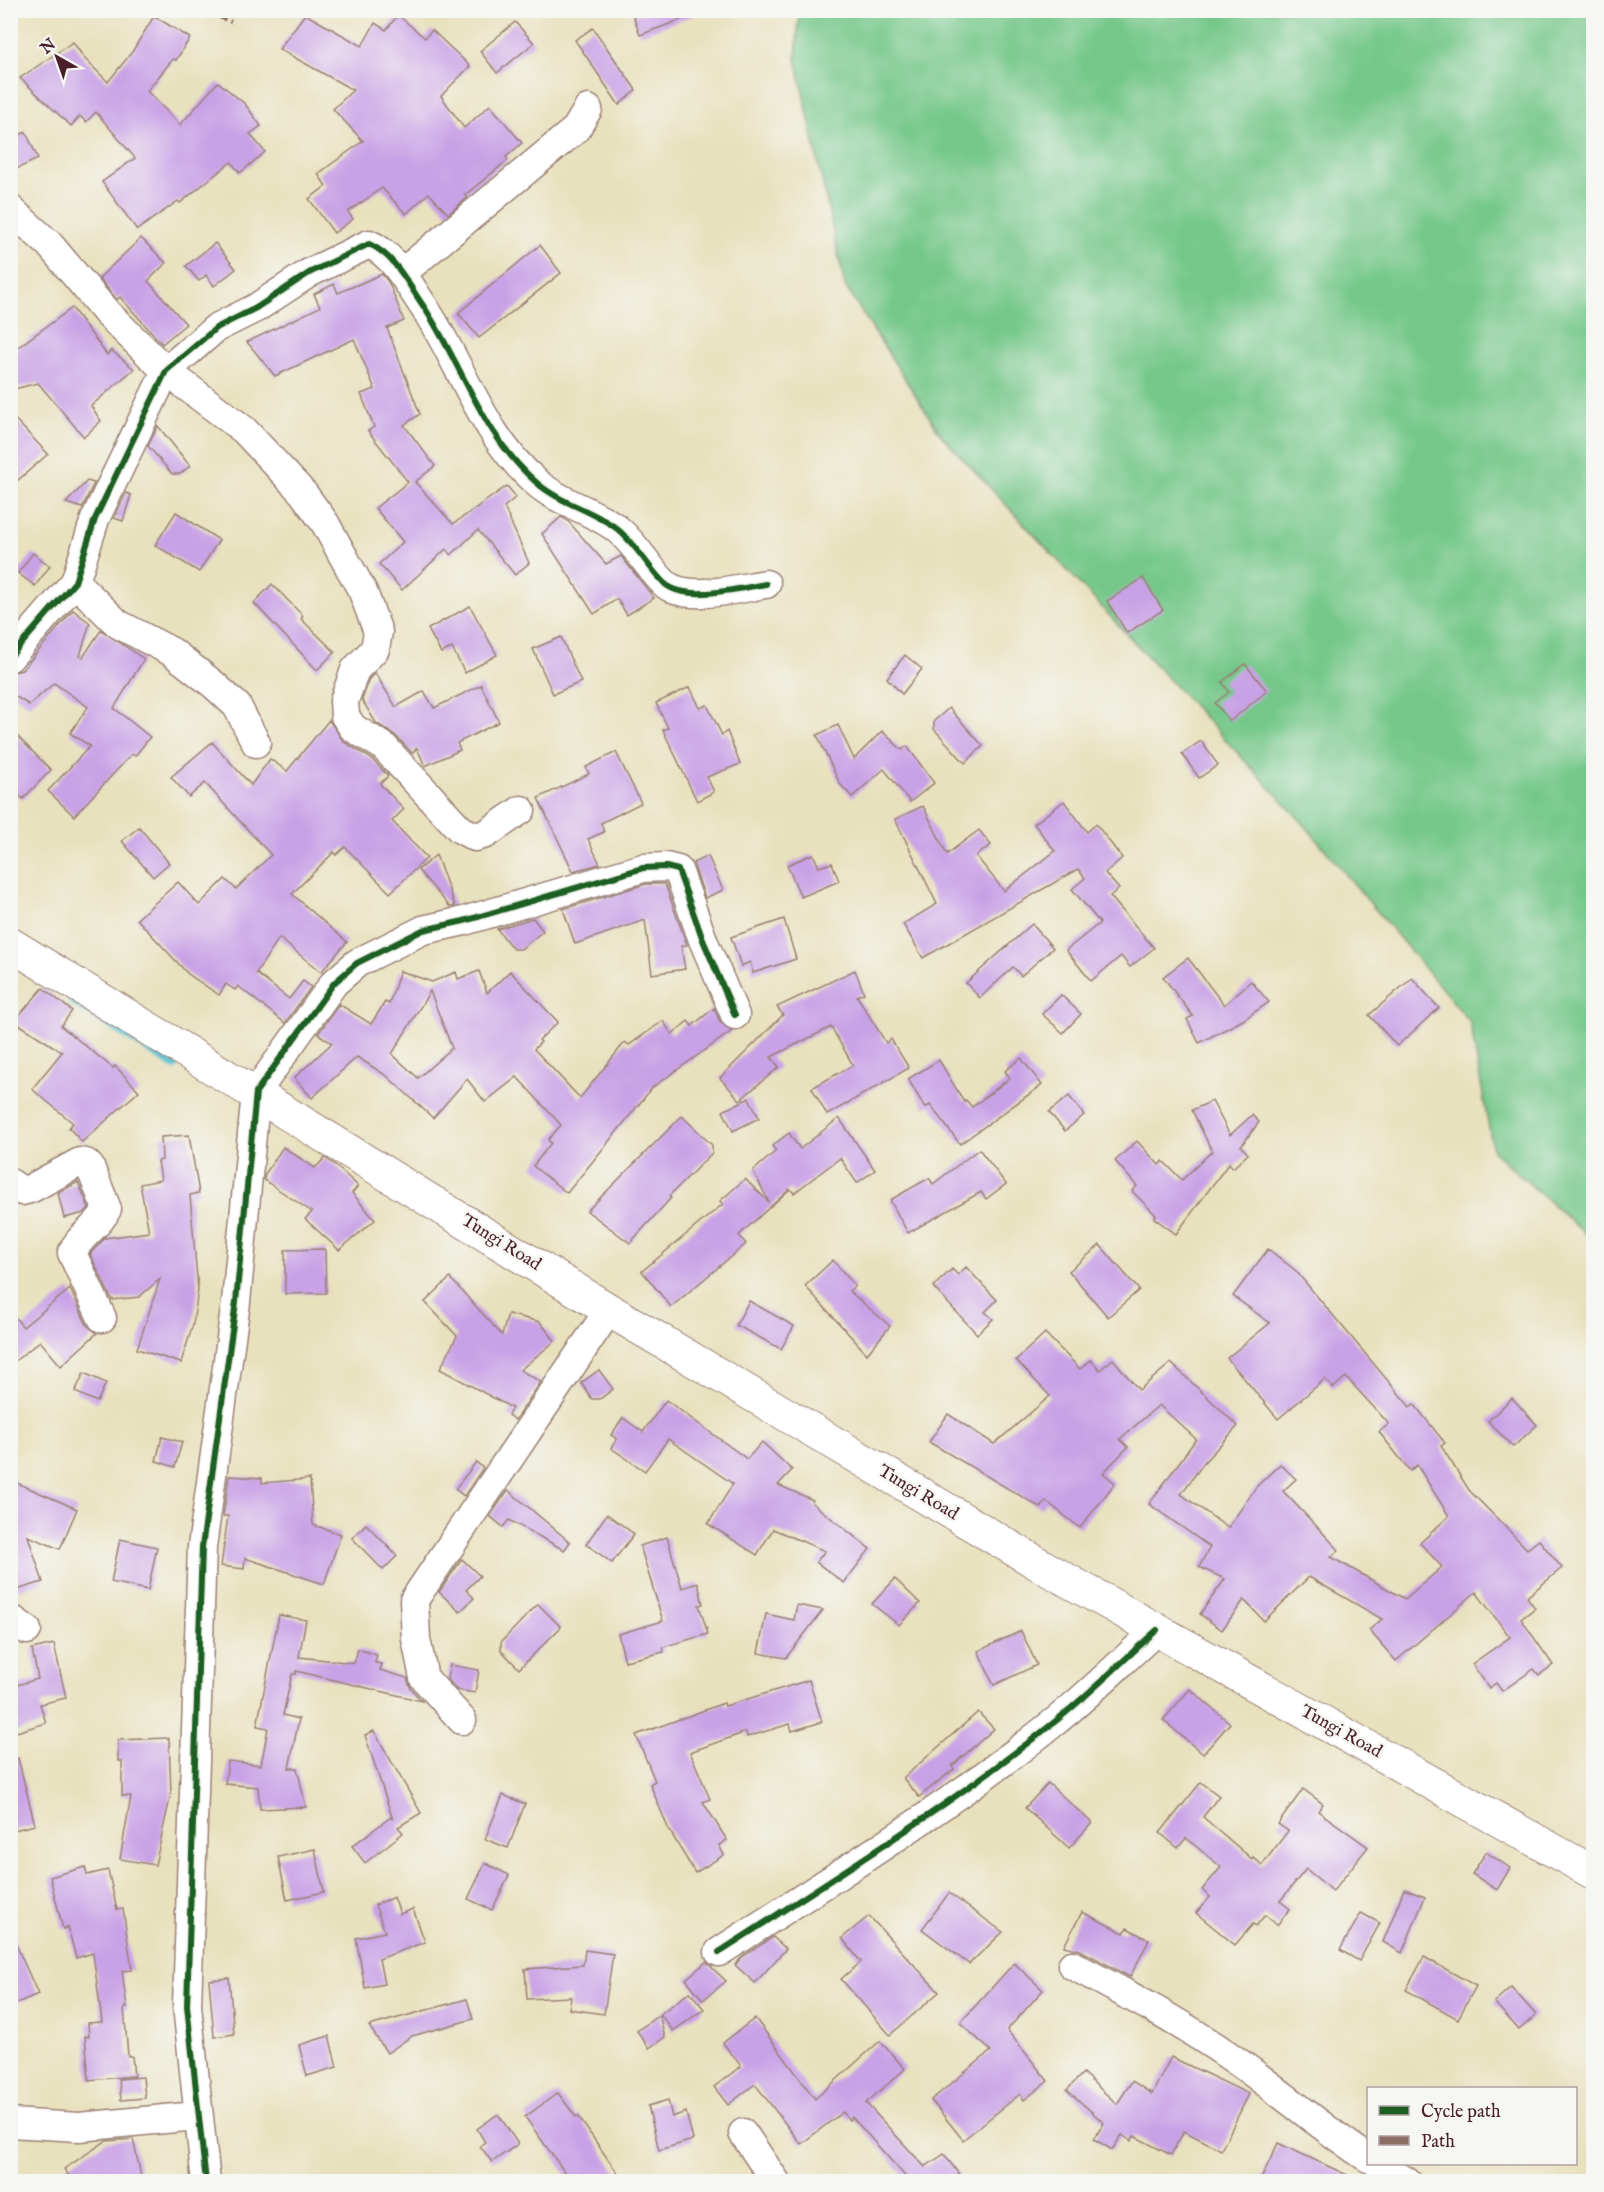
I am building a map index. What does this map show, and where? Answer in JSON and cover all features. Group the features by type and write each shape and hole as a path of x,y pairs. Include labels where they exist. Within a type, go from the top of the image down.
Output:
{"main road":[{"name":"Tungi Road","path":"10,944 256,1092 609,1310 1049,1570 1593,1873"}],"street":[{"path":"402,273 576,129 588,109"},
{"path":"10,209 50,244 107,313 166,371 244,430 303,493 325,523 363,592 378,632 375,649 355,670 344,701 345,716 353,728 383,746 460,829 475,837 486,834 521,810"},
{"path":"10,657 75,582 95,519 166,371 216,328 360,246 369,244 383,250 402,273 432,319 487,424 520,466 537,483 616,528 643,555 665,584 680,592 699,594 766,584"},
{"path":"75,582 118,624 172,652 213,684 237,706 256,743"},
{"path":"206,2181 197,2116 187,2006 202,1547 236,1302 256,1092 334,983 357,963 423,930 464,921 643,868 666,867 678,870 703,940 735,1015"},
{"path":"10,1183 22,1191 80,1162 86,1162 90,1167 107,1209 103,1217 75,1244 72,1253 102,1318"},
{"path":"462,1720 424,1678 416,1639 414,1600 609,1310"},
{"path":"719,1952 911,1828 1016,1752 1055,1722 1157,1629"},
{"path":"1072,1965 1131,1997 1233,2059 1328,2133 1367,2157"},
{"path":"10,2123 79,2127 197,2116"},
{"path":"743,2133 776,2181"},
{"path":"1381,2165 1407,2181"}],"green space":[{"path":"799,11 1593,11 1593,1241 1493,1151 1470,1022 1302,822 941,435 845,286 796,59"}],"building":[{"path":"649,10 699,10 699,13 640,35 633,16"},
{"path":"305,14 362,46 375,23 386,30 398,15 425,38 432,30 470,66 441,96 464,128 490,105 522,143 506,157 508,160 465,195 467,198 448,214 429,193 406,214 382,188 348,212 353,219 334,233 309,199 326,186 318,174 363,141 333,109 353,90 279,49"},
{"path":"154,16 190,38 176,60 173,59 147,91 180,125 218,82 245,104 261,126 250,134 265,152 240,173 231,162 180,203 178,201 137,230 102,182 135,158 96,112 86,122 80,116 71,126 20,78 73,42 84,58 108,82 132,52"},
{"path":"515,22 534,43 497,73 480,51"},
{"path":"593,28 636,90 619,105 575,40"},
{"path":"26,132 38,159 10,172 10,139"},
{"path":"141,238 166,263 148,281 186,324 162,344 120,297 117,300 99,278"},
{"path":"215,243 236,269 214,286 206,275 199,281 186,266"},
{"path":"540,245 561,273 479,338 458,313"},
{"path":"382,274 389,283 404,321 387,328 420,414 404,425 435,466 415,482 453,524 507,486 516,497 504,507 529,563 515,575 478,530 451,555 446,549 402,590 379,564 403,542 375,508 408,482 368,431 374,427 361,394 375,389 354,339 275,376 247,342 320,307 314,294 334,284 338,293"},
{"path":"72,308 107,355 111,350 134,369 91,406 101,421 84,437 38,383 10,390 10,353"},
{"path":"10,414 48,454 10,487"},
{"path":"158,426 190,466 180,474 172,474 148,446"},
{"path":"87,481 94,483 82,508 66,503"},
{"path":"126,493 131,495 123,521 114,518"},
{"path":"176,512 219,540 199,572 155,545"},
{"path":"561,517 567,520 606,564 621,556 654,598 627,615 617,599 594,614 542,534"},
{"path":"33,553 50,566 35,586 18,573"},
{"path":"1143,578 1163,610 1127,633 1107,601"},
{"path":"272,584 303,616 301,619 335,652 317,670 254,603"},
{"path":"470,606 497,655 465,673 452,648 441,653 428,629"},
{"path":"73,610 90,623 80,656 83,657 101,630 144,659 114,708 150,737 135,756 132,754 74,816 48,791 90,746 70,733 88,707 54,683 29,705 10,693 10,673 22,670"},
{"path":"561,637 581,682 553,694 533,649"},
{"path":"905,655 922,669 902,694 887,678"},
{"path":"1245,664 1267,691 1230,721 1215,703 1229,692 1222,682"},
{"path":"375,673 396,707 424,691 434,708 481,685 499,722 457,743 460,750 425,766 417,748 412,753 395,735 376,723 362,700 369,679"},
{"path":"690,687 700,708 707,705 722,735 727,731 740,764 707,777 714,792 697,801 663,730 668,728 656,703"},
{"path":"949,708 983,746 965,763 934,729 934,721"},
{"path":"329,720 344,742 372,759 388,776 380,784 404,809 392,821 427,858 390,893 345,847 336,855 334,852 292,894 347,942 321,972 279,938 256,973 289,999 303,981 311,987 285,1023 238,986 235,990 226,984 219,995 188,974 137,919 178,882 199,905 225,879 236,889 271,855 205,783 189,797 171,777 212,742 251,785 270,759 287,771"},
{"path":"838,725 854,759 882,731 902,750 907,746 934,783 910,802 884,769 852,797 840,784 817,735"},
{"path":"10,729 51,770 23,799 10,787"},
{"path":"1201,741 1218,765 1199,778 1182,754"},
{"path":"616,752 641,803 601,823 604,832 588,839 600,864 573,871 538,798 589,774 586,767"},
{"path":"1064,801 1087,832 1096,824 1122,858 1105,873 1119,889 1110,896 1154,948 1130,967 1121,956 1091,981 1066,950 1100,923 1072,889 1085,878 1078,869 923,958 903,924 937,904 895,819 923,806 947,854 979,830 991,845 976,856 1004,891 1055,851 1034,824"},
{"path":"139,827 169,863 153,877 122,841"},
{"path":"813,854 819,867 832,863 839,881 801,897 787,865"},
{"path":"436,855 455,906 450,907 418,870"},
{"path":"708,856 723,890 705,898 693,863"},
{"path":"646,884 665,884 687,945 681,946 685,969 652,974 645,920 575,944 563,909"},
{"path":"533,918 543,931 521,949 513,949 497,929"},
{"path":"784,919 796,959 753,973 750,962 741,966 731,937"},
{"path":"1032,924 1053,948 1021,976 1013,967 980,998 966,983"},
{"path":"1188,958 1224,1005 1251,981 1269,1002 1243,1020 1199,1043 1187,1019 1193,1016 1163,977"},
{"path":"855,970 864,993 857,996 886,1043 891,1039 909,1068 827,1115 812,1088 853,1065 831,1027 771,1057 779,1067 740,1100 720,1078 783,1015 777,1007"},
{"path":"400,971 432,982 456,972 458,979 479,971 487,993 510,971 558,1022 539,1040 541,1042 534,1049 580,1098 625,1042 629,1045 663,1021 672,1034 688,1021 692,1026 714,1008 720,1022 732,1031 653,1087 567,1193 533,1166 551,1143 548,1140 561,1125 517,1077 485,1102 467,1079 433,1118 387,1076 357,1057 312,1098 294,1078 332,1043 318,1034 339,1004 371,1024 385,1002 389,1004","holes":["430,991 452,1048 418,1078 392,1054"]},
{"path":"1412,978 1439,1008 1397,1046 1369,1015"},
{"path":"43,988 72,1011 61,1026 113,1068 115,1066 139,1091 82,1142 69,1128 73,1123 32,1089 62,1052 14,1021"},
{"path":"1061,995 1081,1014 1063,1033 1042,1014"},
{"path":"1021,1058 1042,1085 960,1144 930,1105 925,1108 908,1079 939,1060 964,1102 966,1100 972,1107 1010,1078 1005,1071"},
{"path":"1069,1096 1084,1115 1065,1131 1049,1112"},
{"path":"749,1098 759,1118 733,1131 723,1111"},
{"path":"1212,1101 1230,1135 1252,1115 1259,1122 1241,1146 1248,1154 1233,1168 1229,1163 1176,1234 1154,1218 1156,1215 1132,1191 1137,1186 1115,1161 1137,1141 1159,1165 1163,1161 1182,1180 1212,1151 1192,1110"},
{"path":"682,1116 712,1145 712,1153 669,1196 671,1198 630,1243 587,1211"},
{"path":"839,1118 875,1170 857,1183 840,1158 794,1193 790,1189 739,1235 746,1244 671,1307 642,1271 723,1204 720,1201 745,1179 769,1202 753,1171 776,1151 772,1146 789,1133 800,1149"},
{"path":"189,1135 199,1193 190,1195 198,1290 193,1324 181,1363 137,1349 160,1279 139,1297 112,1300 90,1254 105,1238 149,1232 140,1184 161,1180 158,1161 162,1160 161,1137"},
{"path":"283,1147 315,1168 325,1158 334,1164 358,1186 352,1193 375,1220 339,1250 305,1219 312,1212 264,1180 265,1174"},
{"path":"979,1149 1006,1184 986,1199 981,1192 908,1233 890,1200 929,1178 933,1184"},
{"path":"78,1182 89,1208 84,1213 64,1218 58,1193"},
{"path":"1100,1245 1139,1290 1108,1317 1069,1271"},
{"path":"325,1249 326,1293 285,1294 285,1250"},
{"path":"1268,1249 1295,1270 1410,1407 1414,1404 1445,1443 1441,1446 1469,1490 1527,1549 1539,1540 1562,1568 1527,1597 1535,1608 1521,1619 1553,1665 1539,1675 1534,1669 1502,1691 1496,1683 1489,1688 1472,1664 1510,1637 1476,1592 1396,1661 1369,1630 1382,1619 1309,1577 1264,1621 1244,1600 1222,1630 1200,1614 1225,1579 1199,1567 1210,1547 1149,1504 1196,1439 1159,1405 1120,1439 1128,1447 1103,1473 1115,1483 1080,1528 1046,1501 1041,1508 929,1442 948,1414 994,1444 1050,1396 1016,1360 1045,1333 1080,1369 1091,1360 1100,1370 1113,1359 1139,1390 1171,1363 1238,1426 1206,1460 1181,1494 1228,1528 1256,1487 1280,1464 1296,1479 1283,1491 1339,1550 1331,1557 1405,1599 1442,1567 1420,1543 1449,1516 1417,1465 1410,1471 1379,1432 1389,1424 1346,1377 1333,1388 1325,1379 1278,1419 1227,1358 1270,1323 1233,1296"},
{"path":"833,1260 855,1286 849,1291 890,1326 867,1354 805,1286"},
{"path":"966,1267 997,1300 985,1312 993,1319 977,1334 933,1287 952,1269 958,1275"},
{"path":"450,1278 502,1335 508,1314 540,1322 555,1341 520,1370 541,1382 515,1420 508,1415 512,1408 440,1369 457,1336 425,1302"},
{"path":"70,1289 87,1325 97,1333 61,1366 40,1341 10,1365 10,1311 23,1327"},
{"path":"749,1301 794,1326 781,1349 736,1325"},
{"path":"599,1370 613,1389 600,1399 592,1399 581,1383"},
{"path":"84,1373 106,1383 97,1402 75,1392"},
{"path":"1512,1398 1537,1425 1513,1447 1488,1421"},
{"path":"666,1400 747,1459 762,1442 792,1470 778,1485 813,1500 812,1503 870,1549 844,1583 816,1562 825,1551 773,1529 757,1555 708,1524 733,1484 668,1439 645,1471 611,1448 617,1439 611,1435 623,1418 643,1432"},
{"path":"162,1437 182,1442 175,1467 156,1461"},
{"path":"476,1462 483,1468 464,1496 455,1489"},
{"path":"229,1476 262,1478 262,1483 310,1479 313,1525 341,1534 324,1584 245,1558 244,1569 221,1566 228,1516 223,1516"},
{"path":"10,1480 77,1509 60,1549 28,1536 43,1582 10,1592"},
{"path":"508,1490 570,1542 564,1550 509,1520 503,1527 490,1516"},
{"path":"607,1514 634,1534 612,1563 586,1544"},
{"path":"366,1524 397,1556 383,1570 352,1538"},
{"path":"667,1537 682,1588 698,1583 703,1604 699,1605 708,1634 663,1647 664,1652 625,1661 618,1634 663,1621 640,1546"},
{"path":"120,1539 157,1547 148,1590 111,1582"},
{"path":"462,1559 480,1576 466,1590 474,1598 460,1612 439,1592"},
{"path":"895,1579 920,1603 899,1625 872,1604"},
{"path":"538,1604 561,1627 519,1669 501,1650 501,1642"},
{"path":"797,1605 823,1610 786,1658 758,1653 766,1614 794,1620"},
{"path":"279,1615 306,1620 299,1657 354,1663 358,1649 377,1655 375,1663 382,1664 380,1670 407,1678 411,1689 422,1701 296,1671 296,1674 292,1674 283,1715 299,1719 289,1768 297,1768 306,1807 260,1809 258,1787 225,1784 228,1761 261,1765 268,1728 257,1726"},
{"path":"1021,1631 1037,1665 994,1685 978,1651"},
{"path":"54,1644 66,1698 40,1704 46,1723 10,1734 10,1687 38,1679 32,1649"},
{"path":"450,1665 479,1670 475,1693 457,1690 447,1679"},
{"path":"809,1680 822,1722 792,1731 790,1724 747,1737 746,1732 690,1752 710,1799 703,1802 727,1840 719,1845 724,1855 695,1873 668,1828 650,1784 655,1781 636,1735 724,1703 725,1706"},
{"path":"1190,1689 1230,1723 1203,1754 1163,1720"},
{"path":"978,1712 994,1729 952,1766 954,1769 919,1797 903,1778"},
{"path":"374,1731 421,1813 398,1827 403,1833 365,1863 352,1846 391,1817 393,1820 365,1735"},
{"path":"169,1738 171,1794 155,1865 120,1859 131,1796 122,1796 122,1761 118,1761 118,1740"},
{"path":"18,1758 35,1825 10,1831 10,1759"},
{"path":"1201,1782 1219,1796 1203,1817 1262,1865 1288,1831 1278,1824 1303,1789 1323,1804 1318,1811 1368,1847 1333,1891 1306,1869 1280,1901 1290,1909 1277,1925 1265,1915 1256,1926 1253,1924 1235,1945 1196,1913 1210,1897 1202,1890 1221,1867 1186,1838 1178,1848 1160,1833"},
{"path":"1048,1783 1092,1823 1069,1848 1025,1808"},
{"path":"503,1795 525,1804 508,1848 485,1839"},
{"path":"315,1849 324,1892 287,1900 278,1857"},
{"path":"1486,1852 1510,1868 1497,1890 1472,1874"},
{"path":"485,1863 509,1875 492,1910 468,1899"},
{"path":"85,1867 87,1875 108,1870 117,1910 123,1909 132,1970 122,1971 127,2008 124,2008 128,2056 132,2056 134,2076 89,2080 85,2036 89,2037 88,2023 102,2022 93,1953 76,1958 68,1927 63,1929 50,1877"},
{"path":"1404,1889 1425,1897 1402,1953 1383,1942"},
{"path":"949,1893 1003,1932 969,1964 922,1929"},
{"path":"394,1897 400,1914 413,1909 425,1942 379,1959 384,1984 365,1988 356,1938 385,1932 375,1905"},
{"path":"1082,1912 1124,1933 1127,1928 1149,1940 1130,1977 1080,1950 1064,1946"},
{"path":"1361,1913 1380,1923 1359,1961 1340,1950"},
{"path":"869,1916 939,1992 890,2035 841,1979 861,1962 842,1938"},
{"path":"10,1931 38,1994 10,2006"},
{"path":"773,1937 786,1949 755,1983 735,1965 742,1957"},
{"path":"585,1950 613,1954 604,2014 569,2009 571,1997 527,1999 525,1969 583,1965"},
{"path":"1424,1957 1476,1986 1458,2019 1406,1990"},
{"path":"706,1962 726,1981 703,2000 686,1979"},
{"path":"1014,1963 1043,1990 1007,2030 1048,2081 1024,2100 1020,2094 963,2140 931,2100 991,2051 960,2023"},
{"path":"229,1978 234,2034 214,2037 209,1980"},
{"path":"1511,1987 1536,2015 1519,2030 1494,2002"},
{"path":"690,1992 704,2009 673,2031 660,2014"},
{"path":"467,1999 473,2019 412,2036 387,2053 369,2026"},
{"path":"659,2015 665,2037 649,2048 637,2031"},
{"path":"755,2018 815,2099 880,2041 905,2069 866,2103 925,2167 944,2154 964,2181 905,2181 908,2179 852,2117 849,2120 843,2112 801,2144 755,2084 728,2105 714,2087 741,2066 723,2043"},
{"path":"329,2036 337,2067 307,2076 299,2045"},
{"path":"1171,2057 1249,2094 1221,2150 1184,2131 1171,2155 1134,2136 1131,2141 1122,2135 1112,2150 1094,2139 1104,2123 1067,2090 1083,2073 1117,2104 1132,2081 1152,2094"},
{"path":"143,2077 145,2098 121,2100 119,2079"},
{"path":"558,2093 576,2117 578,2116 623,2181 571,2181 525,2117"},
{"path":"668,2100 672,2117 686,2112 693,2140 659,2150 648,2106"},
{"path":"498,2114 518,2144 492,2162 480,2146 485,2142 477,2129"},
{"path":"133,2139 142,2181 73,2181 64,2169 106,2141"},
{"path":"1278,2143 1360,2181 1260,2181"}],"waterway":[{"path":"72,1001 175,1066"}],"marked path":[{"path":"205,10 231,22"}],"cycle path":[{"path":"10,657 75,582 95,519 166,371 216,328 256,308 309,273 369,244 386,255 405,278 436,327 473,398 501,443 537,483 556,496 616,528 630,541 664,583 673,589 713,593 766,584"},
{"path":"206,2182 187,2006 202,1547 236,1302 256,1092 334,983 357,963 423,930 464,921 643,868 666,867 678,870 703,940 735,1015"},
{"path":"719,1952 972,1785 1066,1713 1157,1630"}]}
